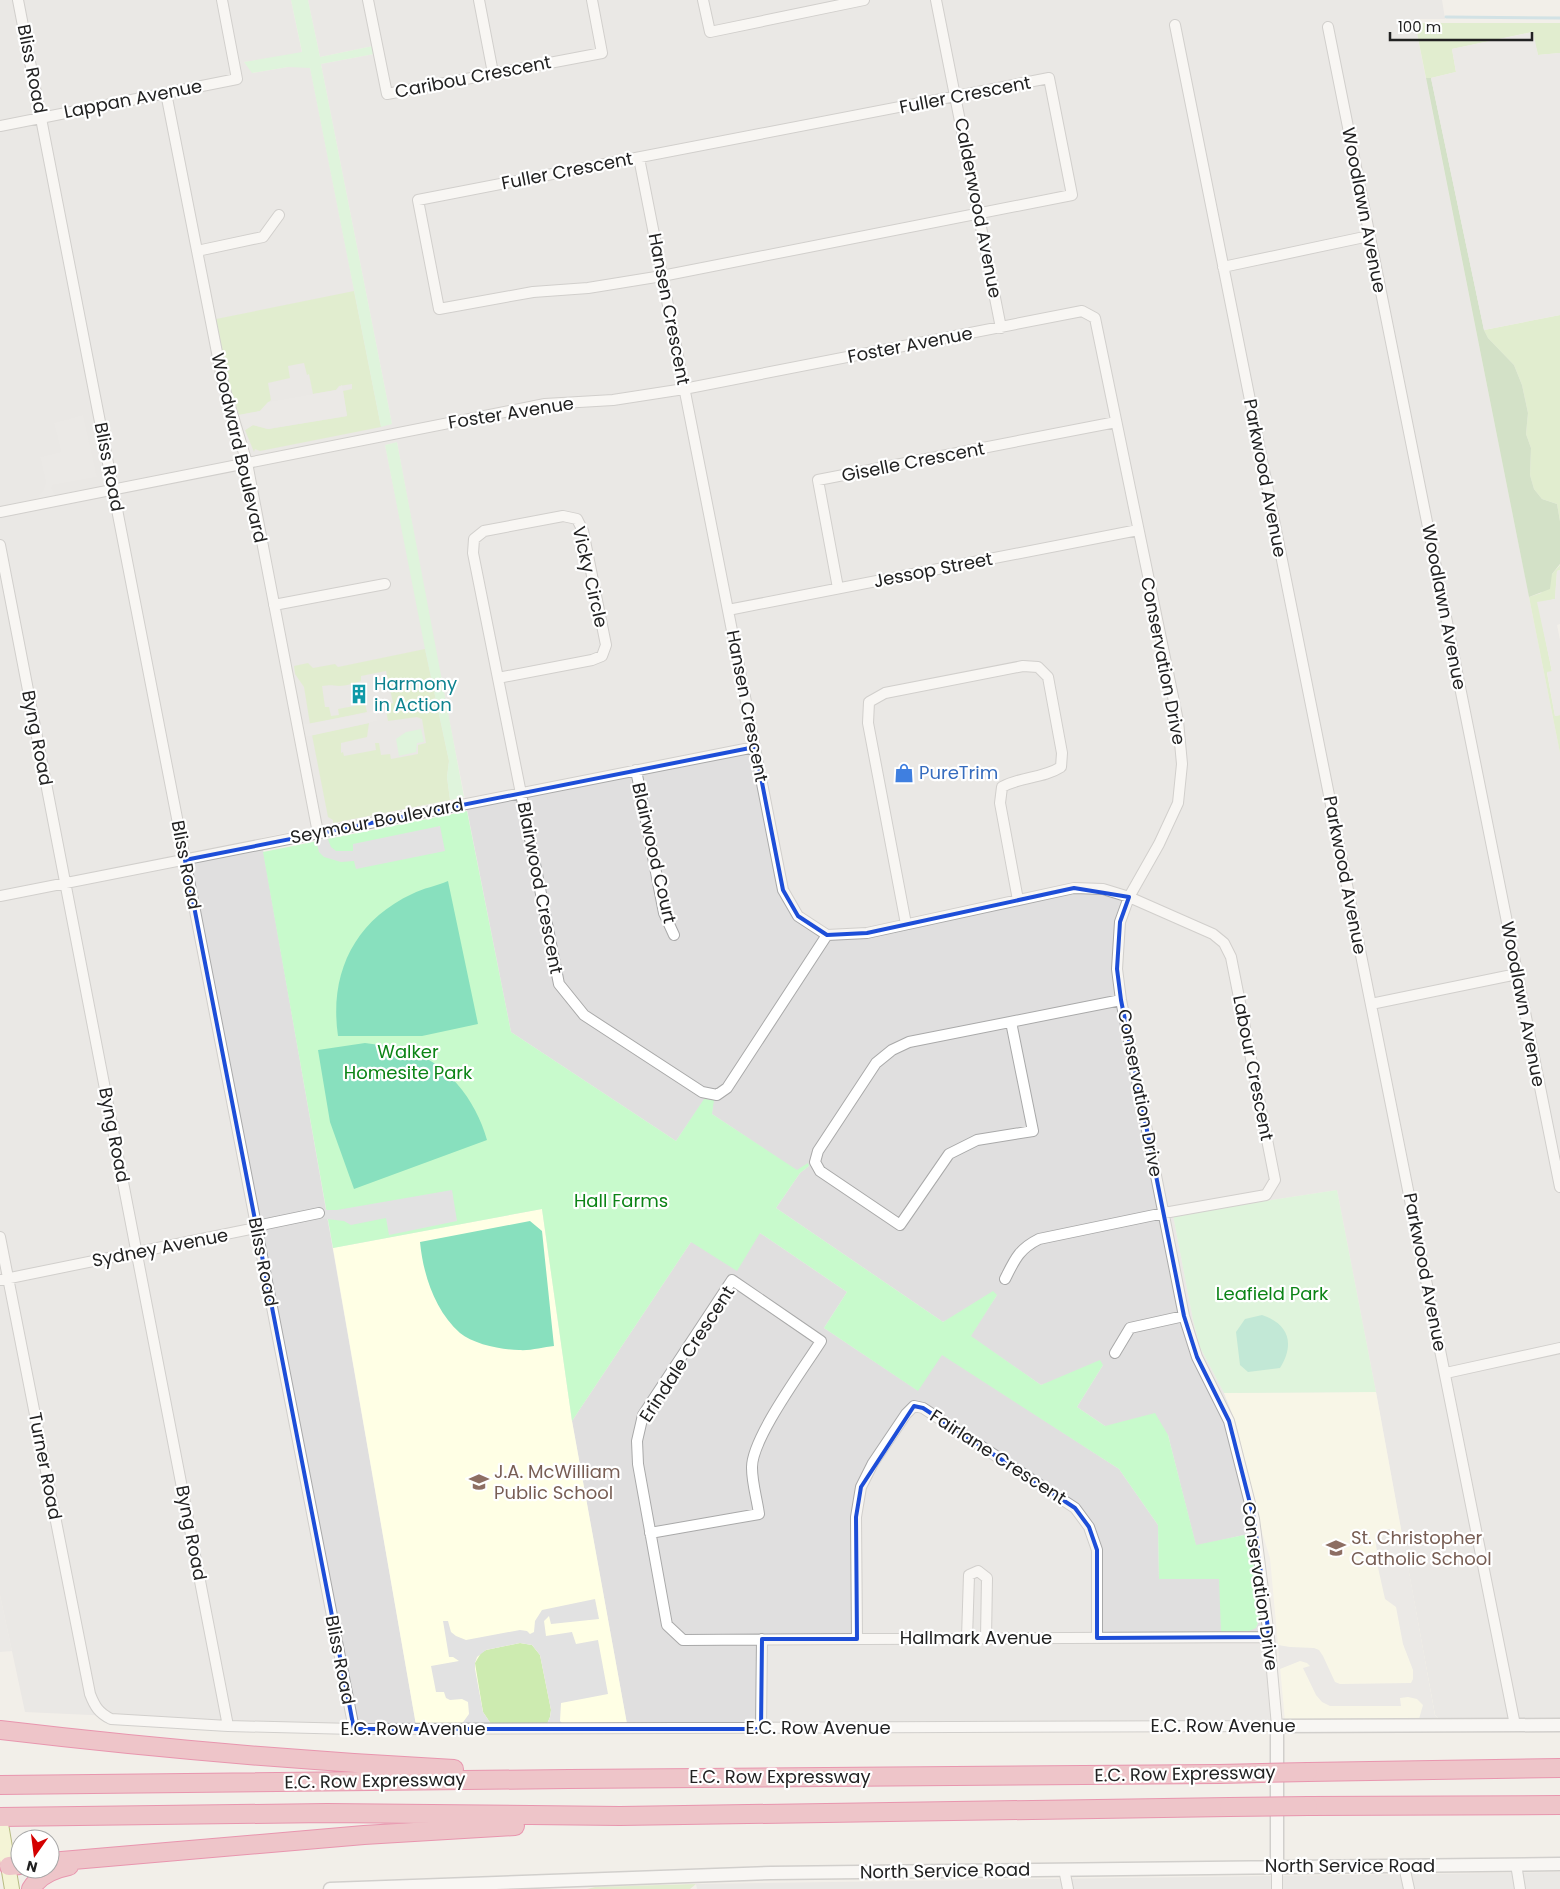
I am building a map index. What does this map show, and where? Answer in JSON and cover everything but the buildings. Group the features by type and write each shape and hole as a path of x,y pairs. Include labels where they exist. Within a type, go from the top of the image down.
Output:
{"highway":[{"path":"0,1730 91,1741 337,1763 492,1771 569,1778"},
{"name":"E.C. Row Expressway","path":"0,1785 569,1778 1219,1774 1560,1768"},
{"name":"E.C. Row Expressway","path":"0,1818 327,1813 620,1816 1308,1806 1560,1805"},
{"path":"60,1861 364,1836 546,1824 620,1816"},
{"path":"31,1889 36,1880 56,1869 119,1856"}],"main road":[{"path":"0,1818 10,1866"}],"street":[{"name":"Bliss Road","path":"18,0 354,1729"},
{"name":"Lappan Avenue","path":"0,126 237,79 222,0"},
{"name":"Caribou Crescent","path":"368,0 387,94 602,53 592,0"},
{"path":"479,0 493,73"},
{"path":"704,0 710,32 818,5 864,0"},
{"name":"Calderwood Avenue","path":"936,0 1001,328"},
{"name":"Parkwood Avenue","path":"1175,25 1515,1725"},
{"name":"Woodlawn Avenue","path":"1328,27 1560,1188"},
{"name":"Fuller Crescent","path":"1049,78 1072,195 662,276 588,288 533,292 439,309 418,200 639,158 1049,78"},
{"name":"Woodward Boulevard","path":"166,93 223,384 247,463 318,833"},
{"name":"Hansen Crescent","path":"639,158 783,890 798,916 827,935"},
{"path":"197,251 262,237 279,215"},
{"path":"1223,267 1369,236"},
{"name":"Foster Avenue","path":"0,512 545,404 613,400 684,389 1082,311"},
{"name":"Conservation Drive","path":"1082,311 1094,318 1178,721 1182,764 1178,803 1159,844 1129,897 1120,922 1117,970 1121,1000 1184,1316 1197,1357 1229,1421 1254,1519 1269,1637 1277,1726 1277,1889"},
{"name":"Giselle Crescent","path":"838,588 818,480 1116,422"},
{"name":"Vicky Circle","path":"498,678 592,660 602,656 606,645 583,531 577,519 562,516 484,531 474,539 473,553 498,678 522,792"},
{"name":"Jessop Street","path":"728,610 1138,530"},
{"name":"Byng Road","path":"0,544 228,1726"},
{"path":"274,605 385,584"},
{"path":"906,924 868,723 869,702 885,693 1023,666 1038,667 1048,677 1062,753 1061,766 1050,774 1014,780 1002,788 1000,803 1018,900"},
{"name":"Seymour Boulevard","path":"0,896 755,746"},
{"name":"Blairwood Court","path":"636,770 664,913 674,935"},
{"name":"Blairwood Crescent","path":"522,792 559,984 584,1015 702,1092 716,1095 727,1088 827,935"},
{"path":"827,935 867,933 1074,888 1103,889 1129,897"},
{"name":"Labour Crescent","path":"1129,897 1212,934 1224,942 1231,957 1275,1180 1266,1195 1164,1213"},
{"path":"1371,1004 1517,974"},
{"path":"1011,1022 1033,1131 977,1140 949,1154 900,1225 820,1171 815,1162 818,1150 876,1063 892,1050 910,1042 1121,1000"},
{"name":"Sydney Avenue","path":"4,1279 137,1253 319,1213"},
{"path":"1005,1279 1016,1256 1026,1246 1039,1239 1164,1213"},
{"name":"Turner Road","path":"0,1237 4,1279 90,1694"},
{"name":"Erindale Crescent","path":"650,1533 759,1514 751,1468 757,1446 764,1430 821,1341 732,1280 643,1415 637,1441 638,1464 650,1533 667,1625 683,1640"},
{"path":"1115,1353 1130,1328 1184,1316"},
{"path":"1446,1373 1560,1348"},
{"name":"Fairlane Crescent","path":"857,1639 856,1517 861,1487 873,1463 906,1414 914,1406 923,1408 1075,1508 1089,1527 1097,1550 1097,1638"},
{"path":"967,1638 969,1575 978,1571 987,1578 986,1638"},
{"name":"Hallmark Avenue","path":"683,1640 1269,1637"},
{"path":"761,1729 762,1639"},
{"name":"E.C. Row Avenue","path":"90,1694 94,1707 111,1719 228,1726 354,1729 1560,1725"},
{"path":"1516,1864 1520,1889"},
{"name":"North Service Road","path":"330,1889 762,1874 1277,1866 1560,1864"},
{"path":"1404,1866 1409,1889"},
{"path":"1064,1869 1068,1889"}],"highlighted area":[{"path":"755,747 783,890 798,916 827,935 867,933 1074,888 1129,897 1120,922 1117,969 1121,1000 1184,1316 1197,1357 1229,1421 1254,1519 1269,1637 1097,1638 1097,1550 1089,1527 1075,1508 923,1408 914,1406 861,1487 856,1517 857,1639 762,1639 761,1729 354,1729 185,860"}],"shaded area":[{"path":"0,0 291,0 302,53 244,62 253,73 288,67 310,67 381,426 392,424 321,64 374,54 373,46 320,57 308,0 1442,0 1445,19 1414,19 1560,753 1560,1721 1441,1721 1435,1715 1337,1190 1173,1215 1200,1347 1224,1393 1236,1423 1262,1532 1196,1546 1168,1435 1105,1426 1077,1407 1103,1365 1041,1385 970,1336 997,1295 943,1322 776,1208 800,1173 809,1166 797,1171 712,1114 713,1100 704,1100 676,1141 511,1032 435,648 397,442 385,445 449,761 447,777 450,800 261,838 416,1725 332,1726 25,1712 0,1595"},
{"path":"1533,32 1538,55 1560,53 1560,315 1484,330 1431,78 1456,72 1452,49"},
{"path":"342,385 347,416 268,429 253,425 245,430 239,415 260,411 268,402 336,390"},
{"path":"83,415 97,477 53,485 51,488 56,496 35,500 43,491 46,483 40,457 61,452 54,423"},
{"path":"1560,570 1560,624 1557,625 1560,640 1560,715 1555,716 1547,672 1552,671 1537,602 1555,599 1557,571"},
{"path":"375,711 378,721 305,737 302,723 307,724"},
{"path":"440,826 445,851 356,869 354,861 341,862 324,857 319,852 316,840 327,837 331,847 336,851 353,851 353,844"},
{"path":"452,1190 457,1221 389,1235 386,1218 351,1225 344,1221 319,1218 318,1210 337,1210"},
{"name":"J.A. McWilliam Public School","path":"542,1209 572,1421 627,1724 416,1725 333,1248"},
{"path":"760,1233 847,1292 824,1328 917,1390 942,1354 1119,1469 1158,1525 1159,1579 1219,1579 1256,1628 1260,1617 1273,1721 627,1724 572,1421 691,1242"},
{"name":"St. Christopher Catholic School","path":"1376,1392 1435,1715 1441,1721 1285,1721 1270,1558 1236,1423 1224,1393"},
{"path":"1391,1529 1393,1538 1403,1538 1435,1715 1441,1721 1416,1721 1419,1719 1423,1705 1417,1699 1408,1697 1400,1698 1401,1706 1330,1706 1322,1702 1316,1695 1303,1668 1310,1666 1307,1663 1300,1661 1280,1669 1278,1645 1314,1648 1319,1650 1323,1656 1335,1682 1340,1684 1411,1683 1413,1670 1403,1644 1396,1607 1385,1599 1377,1563 1379,1563 1375,1539 1383,1537 1382,1530"},
{"path":"0,1595 12,1651 0,1652"},
{"path":"595,1599 599,1619 551,1624 549,1616 544,1621 546,1636 572,1632 576,1644 598,1640 608,1694 561,1703 560,1721 563,1724 547,1724 551,1710 540,1655 532,1645 520,1643 486,1650 477,1657 475,1669 483,1712 491,1724 461,1725 469,1714 468,1702 462,1699 450,1700 446,1698 444,1692 436,1692 431,1666 459,1661 449,1657 443,1621 448,1621 451,1632 466,1640 520,1630 527,1631 530,1634 534,1632 535,1621 542,1610"},
{"path":"1560,1872 1560,1889 697,1889 696,1884"}],"green space":[{"path":"291,0 308,0 320,57 373,46 374,54 321,64 392,424 381,427 310,68 288,67 252,73 244,62 302,52"},
{"path":"1415,23 1560,23 1560,53 1538,55 1532,32 1452,49 1456,72 1426,78"},
{"path":"1426,78 1431,78 1484,330 1488,338 1514,365 1522,385 1528,413 1526,434 1531,448 1530,475 1534,489 1542,499 1557,504 1560,521 1560,564 1552,574 1550,589 1529,597"},
{"path":"354,291 381,427 260,451 255,449 254,452 245,430 253,425 268,429 347,416 343,391 352,389 352,384 339,386 336,390 313,394 309,374 307,375 304,363 288,366 290,378 268,383 271,400 260,411 239,415 228,382 216,319"},
{"path":"1560,315 1560,521 1557,504 1542,499 1534,489 1530,475 1531,448 1526,434 1528,413 1522,385 1514,365 1488,338 1484,330"},
{"path":"397,442 464,797 450,800 447,777 449,761 385,445"},
{"path":"1560,565 1560,570 1557,571 1555,599 1538,603 1552,672 1547,673 1555,716 1560,715 1560,753 1529,597 1541,593 1552,574"},
{"path":"425,649 449,761 447,777 450,800 333,823 333,820 328,817 312,735 369,723 367,737 341,743 341,753 343,752 344,756 376,750 375,743 379,743 381,755 390,754 391,759 418,754 418,745 426,743 422,719 417,717 388,721 385,705 393,703 386,671 361,676 361,681 347,685 322,686 325,707 329,707 331,716 339,715 338,709 365,704 367,712 310,724 304,687 295,674 294,666 308,663 313,668 335,664 338,667"},
{"path":"421,729 424,742 417,743 416,752 399,756 396,739 406,732"},
{"path":"467,811 511,1032 676,1141 704,1099 714,1100 712,1114 797,1170 808,1163 809,1166 800,1173 776,1208 943,1322 993,1291 997,1295 971,1336 1041,1385 1100,1360 1103,1365 1077,1407 1105,1426 1155,1413 1168,1435 1196,1545 1249,1534 1260,1617 1256,1628 1249,1631 1221,1632 1219,1579 1159,1579 1158,1525 1119,1469 942,1355 918,1391 824,1328 847,1292 760,1233 737,1271 691,1242 572,1421 542,1209 333,1248 263,852"},
{"path":"448,881 478,1024 422,1036 338,1036 336,1013 342,971 350,952 361,934 392,905 416,892"},
{"name":"Walker Homesite Park","path":"365,1043 403,1049 419,1054 446,1072 467,1097 475,1110 487,1140 354,1189 330,1122 318,1050"},
{"name":"Leafield Park","path":"1337,1190 1376,1392 1224,1393 1200,1347 1173,1215"},
{"path":"530,1221 542,1231 554,1346 528,1350 512,1350 488,1346 466,1337 451,1324 437,1303 427,1279 420,1242"},
{"path":"1262,1315 1284,1329 1288,1343 1287,1351 1280,1368 1248,1372 1240,1365 1236,1332 1245,1319"},
{"path":"520,1643 532,1645 540,1655 551,1710 550,1717 547,1724 491,1724 483,1712 475,1663 481,1653 486,1650"},
{"path":"696,1884 690,1889 587,1889 595,1887"}],"waterway":[{"path":"1446,17 1560,18"}],"place":[{"name":"Harmony in Action","path":"359,694"},
{"name":"PureTrim","path":"904,773"},
{"name":"J.A. McWilliam Public School","path":"479,1482"},
{"name":"St. Christopher Catholic School","path":"1336,1548"}],"park label":[{"name":"Hall Farms","path":"621,1201"}]}
